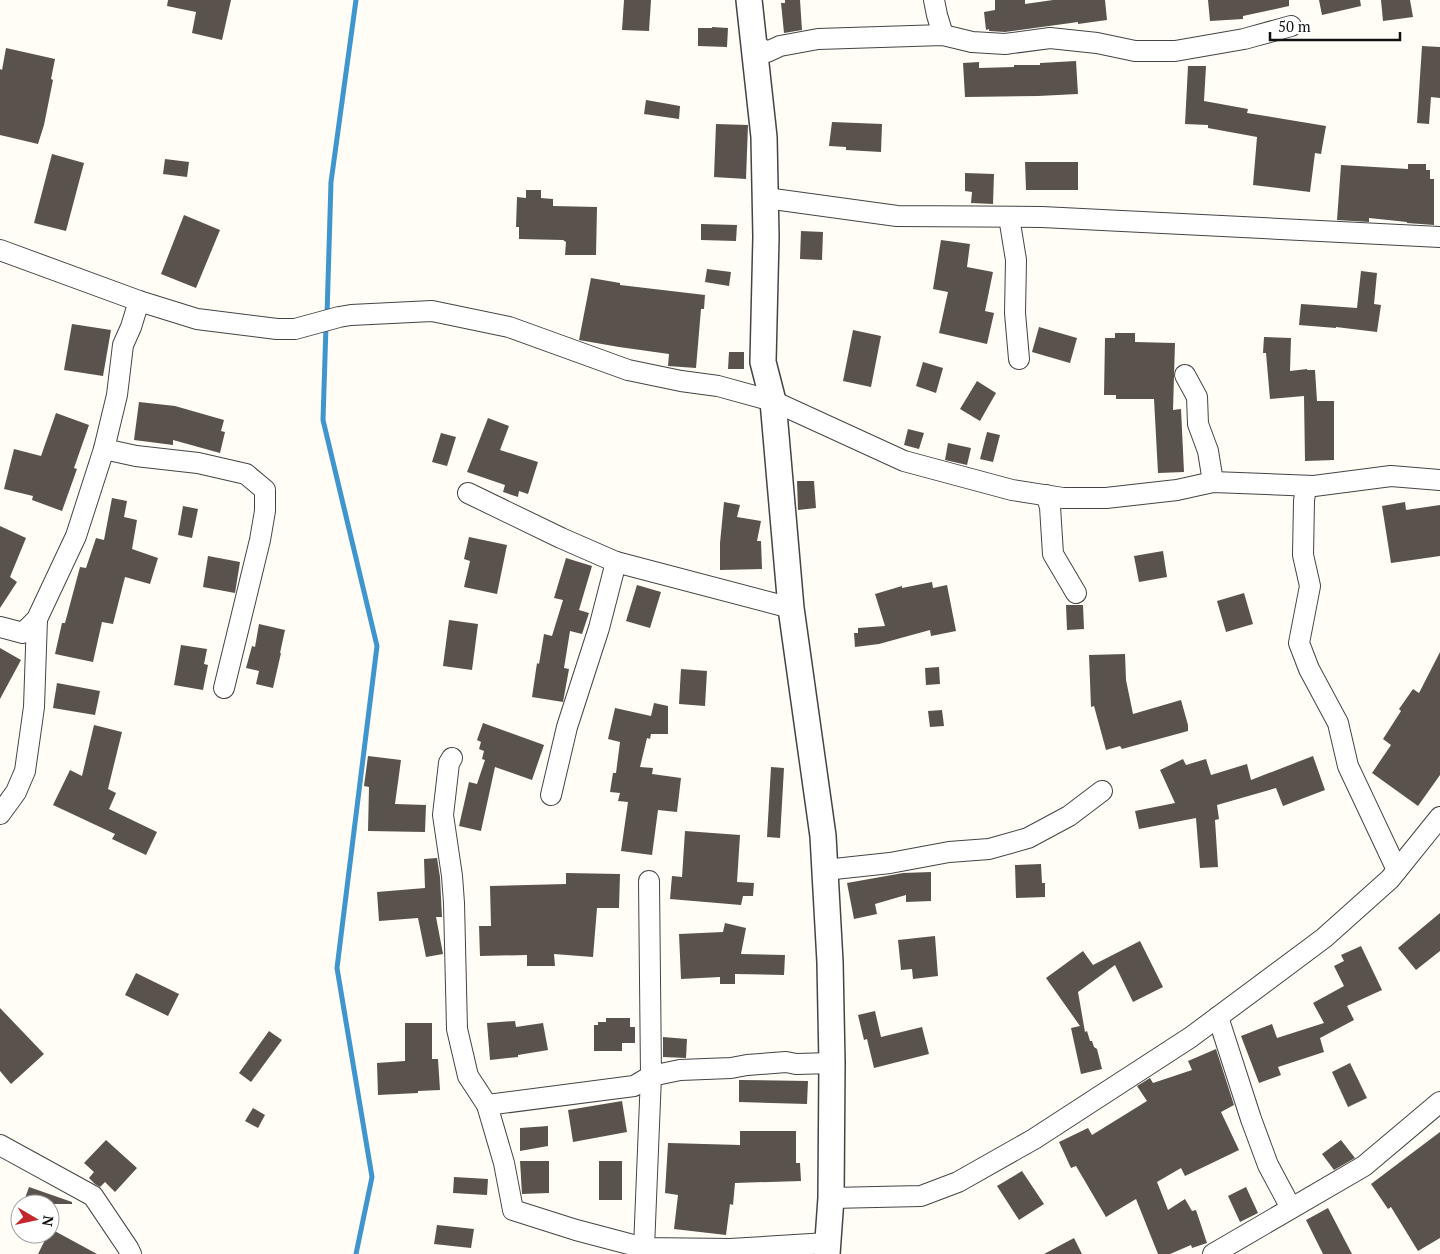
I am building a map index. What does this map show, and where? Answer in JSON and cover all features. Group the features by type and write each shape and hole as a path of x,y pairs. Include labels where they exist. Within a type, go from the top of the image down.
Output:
{"street":[{"path":"452,758 449,763 443,815 454,903 457,1029 468,1076 486,1106 504,1163 513,1210 576,1230 644,1248 827,1249 832,1198 832,1063 830,962 823,836 791,608 773,401 763,362 766,238 764,137 749,0"},
{"path":"934,0 942,34"},
{"path":"754,44 767,52 780,46 818,39 942,34 972,42 1005,44 1050,38 1097,43 1135,51 1176,51 1244,39 1291,26"},
{"path":"766,198 898,216 1008,217 1190,223 1440,237"},
{"path":"1008,217 1016,260 1015,313 1019,358"},
{"path":"0,250 139,302 197,319 277,329 295,329 351,315 432,311 508,327 628,370 681,381 718,386 773,401 904,461 1012,490 1063,498 1106,498 1178,490 1213,482 1306,486 1391,476 1440,480"},
{"path":"0,627 23,633 37,618 76,536 104,450 116,395 123,345 139,302"},
{"path":"1185,374 1197,397 1198,424 1208,451 1213,482"},
{"path":"104,450 136,456 198,463 246,474 265,490 265,511 260,540 224,688"},
{"path":"1306,486 1303,555 1310,586 1299,643 1309,669 1338,723 1348,766 1397,870"},
{"path":"468,493 616,562 791,608"},
{"path":"1046,495 1050,507 1054,554 1076,593"},
{"path":"551,794 567,727 593,647 616,562"},
{"path":"0,814 16,792 25,771 34,707 37,618"},
{"path":"825,870 890,863 949,852 989,849 1028,838 1068,816 1102,791"},
{"path":"832,1198 921,1196 958,1182 1034,1139 1191,1037 1324,938 1390,879 1440,817"},
{"path":"644,1248 651,1076 649,880"},
{"path":"1218,1017 1250,1119 1268,1165 1290,1208"},
{"path":"486,1106 634,1086 651,1076 680,1070 731,1068 786,1062 796,1064 832,1063"},
{"path":"1214,1254 1364,1166 1440,1102"},
{"path":"0,1146 93,1196 131,1254"}],"building":[{"path":"168,0 231,0 222,40 192,33 196,12 167,6"},
{"path":"624,0 651,0 649,31 622,30"},
{"path":"785,0 800,0 802,30 784,33 781,3 785,3"},
{"path":"995,0 1025,0 1025,4 1053,0 1105,0 1107,20 1005,32 989,31 989,29 986,30 984,12 995,10"},
{"path":"1208,0 1289,0 1289,6 1243,16 1243,19 1210,21"},
{"path":"1319,0 1360,0 1361,6 1322,15"},
{"path":"1381,0 1410,0 1413,17 1383,21"},
{"path":"698,28 728,28 727,47 698,46"},
{"path":"1422,46 1440,47 1440,98 1431,97 1429,124 1417,123"},
{"path":"6,48 55,59 44,125 38,144 0,135 0,69 2,70"},
{"path":"1076,61 1078,94 965,97 963,63 979,62 979,68 1014,67 1014,65 1040,65 1040,63"},
{"path":"1188,66 1206,66 1204,101 1248,109 1247,113 1326,126 1321,154 1315,153 1310,192 1253,185 1257,137 1208,128 1208,125 1185,124"},
{"path":"646,100 680,106 679,119 644,114"},
{"path":"832,122 882,124 881,152 846,150 846,147 829,146"},
{"path":"716,124 748,125 746,179 714,177"},
{"path":"52,154 84,163 66,231 34,223"},
{"path":"165,159 189,162 187,177 163,174"},
{"path":"1025,162 1078,162 1078,190 1026,190"},
{"path":"1408,164 1426,164 1426,170 1430,170 1430,179 1434,179 1434,225 1369,218 1369,222 1337,220 1341,165 1408,169"},
{"path":"965,173 994,174 993,204 971,203 972,192 965,191"},
{"path":"526,190 541,190 541,198 553,199 553,206 597,207 596,255 565,255 566,242 563,240 519,239 519,227 516,227 517,197 526,198"},
{"path":"184,215 220,230 196,288 161,274"},
{"path":"701,224 737,225 736,241 701,240"},
{"path":"801,231 823,232 822,260 800,259"},
{"path":"941,240 970,244 967,267 993,272 985,311 994,313 987,344 939,333 948,292 933,289"},
{"path":"707,269 731,272 729,286 705,282"},
{"path":"1361,271 1377,273 1374,304 1381,305 1377,332 1299,325 1301,304 1357,308"},
{"path":"591,278 620,283 620,285 705,295 704,309 701,309 696,368 668,366 669,354 579,340"},
{"path":"72,324 111,330 103,376 64,370"},
{"path":"1039,327 1077,338 1070,363 1032,352"},
{"path":"853,330 881,336 871,387 843,381"},
{"path":"1115,333 1135,333 1135,342 1175,343 1173,410 1181,409 1184,472 1158,473 1154,399 1116,399 1116,395 1104,395 1105,338 1115,338"},
{"path":"1264,337 1291,338 1290,371 1315,370 1317,401 1334,401 1334,460 1305,461 1304,396 1270,399 1266,353 1263,353"},
{"path":"729,352 744,352 744,369 728,369"},
{"path":"923,362 943,368 936,393 916,386"},
{"path":"977,381 996,393 980,421 960,409"},
{"path":"139,402 175,406 224,420 221,431 225,432 220,453 173,440 173,445 134,440"},
{"path":"56,413 89,425 74,468 77,469 62,511 32,500 33,496 4,489 14,449 41,456"},
{"path":"488,418 509,426 500,450 538,462 528,494 519,491 518,497 503,492 505,485 467,472"},
{"path":"908,429 924,433 919,449 904,445"},
{"path":"987,432 1000,435 993,462 980,459"},
{"path":"441,433 456,437 447,466 432,462"},
{"path":"948,443 971,448 967,465 945,460"},
{"path":"797,481 814,481 816,508 798,510"},
{"path":"112,498 127,501 124,517 137,520 132,549 158,558 150,584 125,577 113,624 102,622 93,662 55,654 62,623 65,623 80,567 86,568 96,538 104,540"},
{"path":"724,502 740,505 737,517 761,521 757,541 761,541 762,569 720,570 720,543"},
{"path":"1405,502 1406,510 1440,505 1440,556 1391,563 1382,506"},
{"path":"183,506 198,509 192,538 178,535"},
{"path":"0,526 26,538 10,577 17,582 0,608"},
{"path":"469,537 507,545 497,594 464,587 470,561 464,559"},
{"path":"1163,551 1167,577 1139,582 1134,556"},
{"path":"208,556 240,562 235,593 203,587"},
{"path":"566,558 592,566 579,610 589,613 582,634 570,631 564,668 569,669 563,702 532,697 544,634 552,636 563,600 554,598"},
{"path":"932,582 933,588 947,585 956,631 931,636 930,630 879,644 855,647 854,633 858,633 858,628 885,626 875,594 902,586 902,588"},
{"path":"637,585 661,592 650,628 626,621"},
{"path":"1244,593 1253,624 1226,632 1217,601"},
{"path":"1066,605 1083,605 1084,629 1067,630"},
{"path":"449,620 478,624 472,670 443,666"},
{"path":"259,624 285,630 273,688 256,684 259,671 246,668 252,646 255,647"},
{"path":"181,645 207,649 204,664 208,665 203,690 174,685"},
{"path":"0,648 21,660 0,699"},
{"path":"1440,652 1440,775 1418,806 1372,773 1391,745 1383,739 1401,711 1399,709 1413,689 1419,693"},
{"path":"1125,654 1126,680 1133,714 1181,700 1188,731 1122,749 1120,746 1106,750 1094,706 1091,707 1089,655"},
{"path":"939,667 940,684 926,685 925,668"},
{"path":"681,669 707,671 705,706 679,704"},
{"path":"57,683 100,691 95,715 53,708"},
{"path":"654,703 668,706 668,734 651,734 650,739 647,738 640,767 653,768 652,774 681,778 677,812 658,810 652,855 621,851 628,802 618,801 620,793 610,792 613,773 616,773 620,742 608,739 615,708 651,716"},
{"path":"942,710 944,726 930,727 928,711"},
{"path":"483,723 544,745 532,780 495,767 481,831 459,826 469,782 477,784 485,760 482,759 484,751 479,749 481,742 477,740"},
{"path":"94,725 122,732 108,789 116,793 109,809 157,832 146,855 112,839 115,834 53,805 70,770 82,776"},
{"path":"368,756 401,760 395,804 426,805 425,832 368,831 369,787 364,786"},
{"path":"1313,756 1325,790 1283,806 1276,788 1217,805 1219,819 1215,820 1218,867 1200,868 1196,818 1139,829 1135,811 1175,803 1160,770 1183,759 1186,765 1206,759 1211,775 1247,764 1251,780"},
{"path":"771,767 784,768 780,838 767,837"},
{"path":"685,831 740,835 737,882 754,883 753,896 743,896 741,905 670,899 672,876 682,877"},
{"path":"437,858 442,917 436,917 443,954 426,957 418,918 379,921 377,892 425,888 424,859"},
{"path":"1041,864 1042,883 1045,883 1045,897 1016,898 1015,865"},
{"path":"931,872 931,901 906,902 906,895 875,904 877,914 854,919 847,883 903,873"},
{"path":"566,873 620,874 619,908 597,908 593,957 554,954 555,966 527,966 527,955 480,956 479,926 491,926 490,886 566,884"},
{"path":"1440,913 1440,951 1416,970 1398,948"},
{"path":"725,923 746,928 741,954 785,955 784,975 735,974 735,984 720,984 720,977 681,979 679,934 723,932"},
{"path":"935,936 938,976 913,979 912,969 901,970 898,940"},
{"path":"1140,941 1163,987 1133,1002 1115,965 1078,992 1085,1032 1087,1031 1090,1041 1092,1041 1097,1049 1102,1069 1081,1074 1071,1028 1080,1026 1046,978 1083,951 1093,965"},
{"path":"1361,946 1382,990 1347,1006 1354,1020 1320,1038 1324,1052 1278,1067 1281,1075 1259,1083 1241,1036 1272,1024 1277,1038 1324,1023 1313,1003 1344,986 1334,966 1344,961 1341,955"},
{"path":"136,973 179,994 168,1016 125,995"},
{"path":"0,1008 44,1054 11,1084 0,1071"},
{"path":"875,1011 881,1037 922,1027 929,1054 874,1068 867,1039 864,1040 858,1015"},
{"path":"606,1018 630,1018 630,1027 635,1027 635,1043 622,1043 622,1051 594,1051 594,1025 598,1025 598,1022 606,1022"},
{"path":"515,1021 516,1027 543,1023 548,1050 518,1055 518,1057 490,1060 487,1023"},
{"path":"405,1023 432,1023 432,1059 438,1059 440,1090 378,1095 377,1063 405,1061"},
{"path":"269,1031 282,1040 251,1082 239,1073"},
{"path":"663,1037 687,1039 686,1058 663,1057"},
{"path":"1216,1049 1234,1105 1221,1112 1239,1150 1185,1176 1181,1168 1157,1182 1168,1210 1185,1199 1192,1211 1196,1210 1207,1243 1192,1248 1191,1245 1170,1254 1158,1254 1136,1199 1106,1217 1076,1166 1071,1168 1059,1142 1088,1128 1092,1135 1147,1101 1137,1086 1150,1078 1153,1083 1192,1070 1188,1061"},
{"path":"1350,1063 1367,1098 1348,1107 1332,1072"},
{"path":"739,1080 808,1081 807,1104 739,1102"},
{"path":"622,1101 627,1132 573,1142 568,1110"},
{"path":"253,1108 265,1115 258,1128 245,1121"},
{"path":"548,1126 548,1146 520,1151 520,1128"},
{"path":"740,1131 796,1131 796,1163 800,1163 801,1181 735,1183 733,1205 730,1204 726,1235 674,1229 678,1195 665,1193 668,1143 740,1145"},
{"path":"1440,1132 1440,1238 1418,1251 1391,1207 1388,1209 1371,1184"},
{"path":"106,1140 137,1168 115,1192 105,1182 100,1187 95,1184 89,1178 94,1172 84,1163"},
{"path":"1341,1140 1355,1158 1334,1170 1322,1154"},
{"path":"520,1161 549,1161 549,1193 522,1194"},
{"path":"599,1161 622,1161 622,1200 599,1200"},
{"path":"1022,1171 1044,1204 1019,1220 997,1186"},
{"path":"454,1177 488,1179 487,1195 453,1193"},
{"path":"29,1187 49,1194 27,1194"},
{"path":"1246,1187 1258,1213 1240,1222 1228,1196"},
{"path":"60,1198 72,1202 72,1204 60,1204"},
{"path":"1328,1208 1352,1254 1323,1254 1306,1220"},
{"path":"437,1225 474,1229 471,1248 434,1244"},
{"path":"60,1234 97,1254 38,1254 43,1244 60,1244"},
{"path":"1074,1238 1082,1254 1044,1254"}],"waterway":[{"path":"327,315 331,182 356,0"},
{"path":"326,326 323,420 377,646 337,968 372,1177 356,1254"}]}
